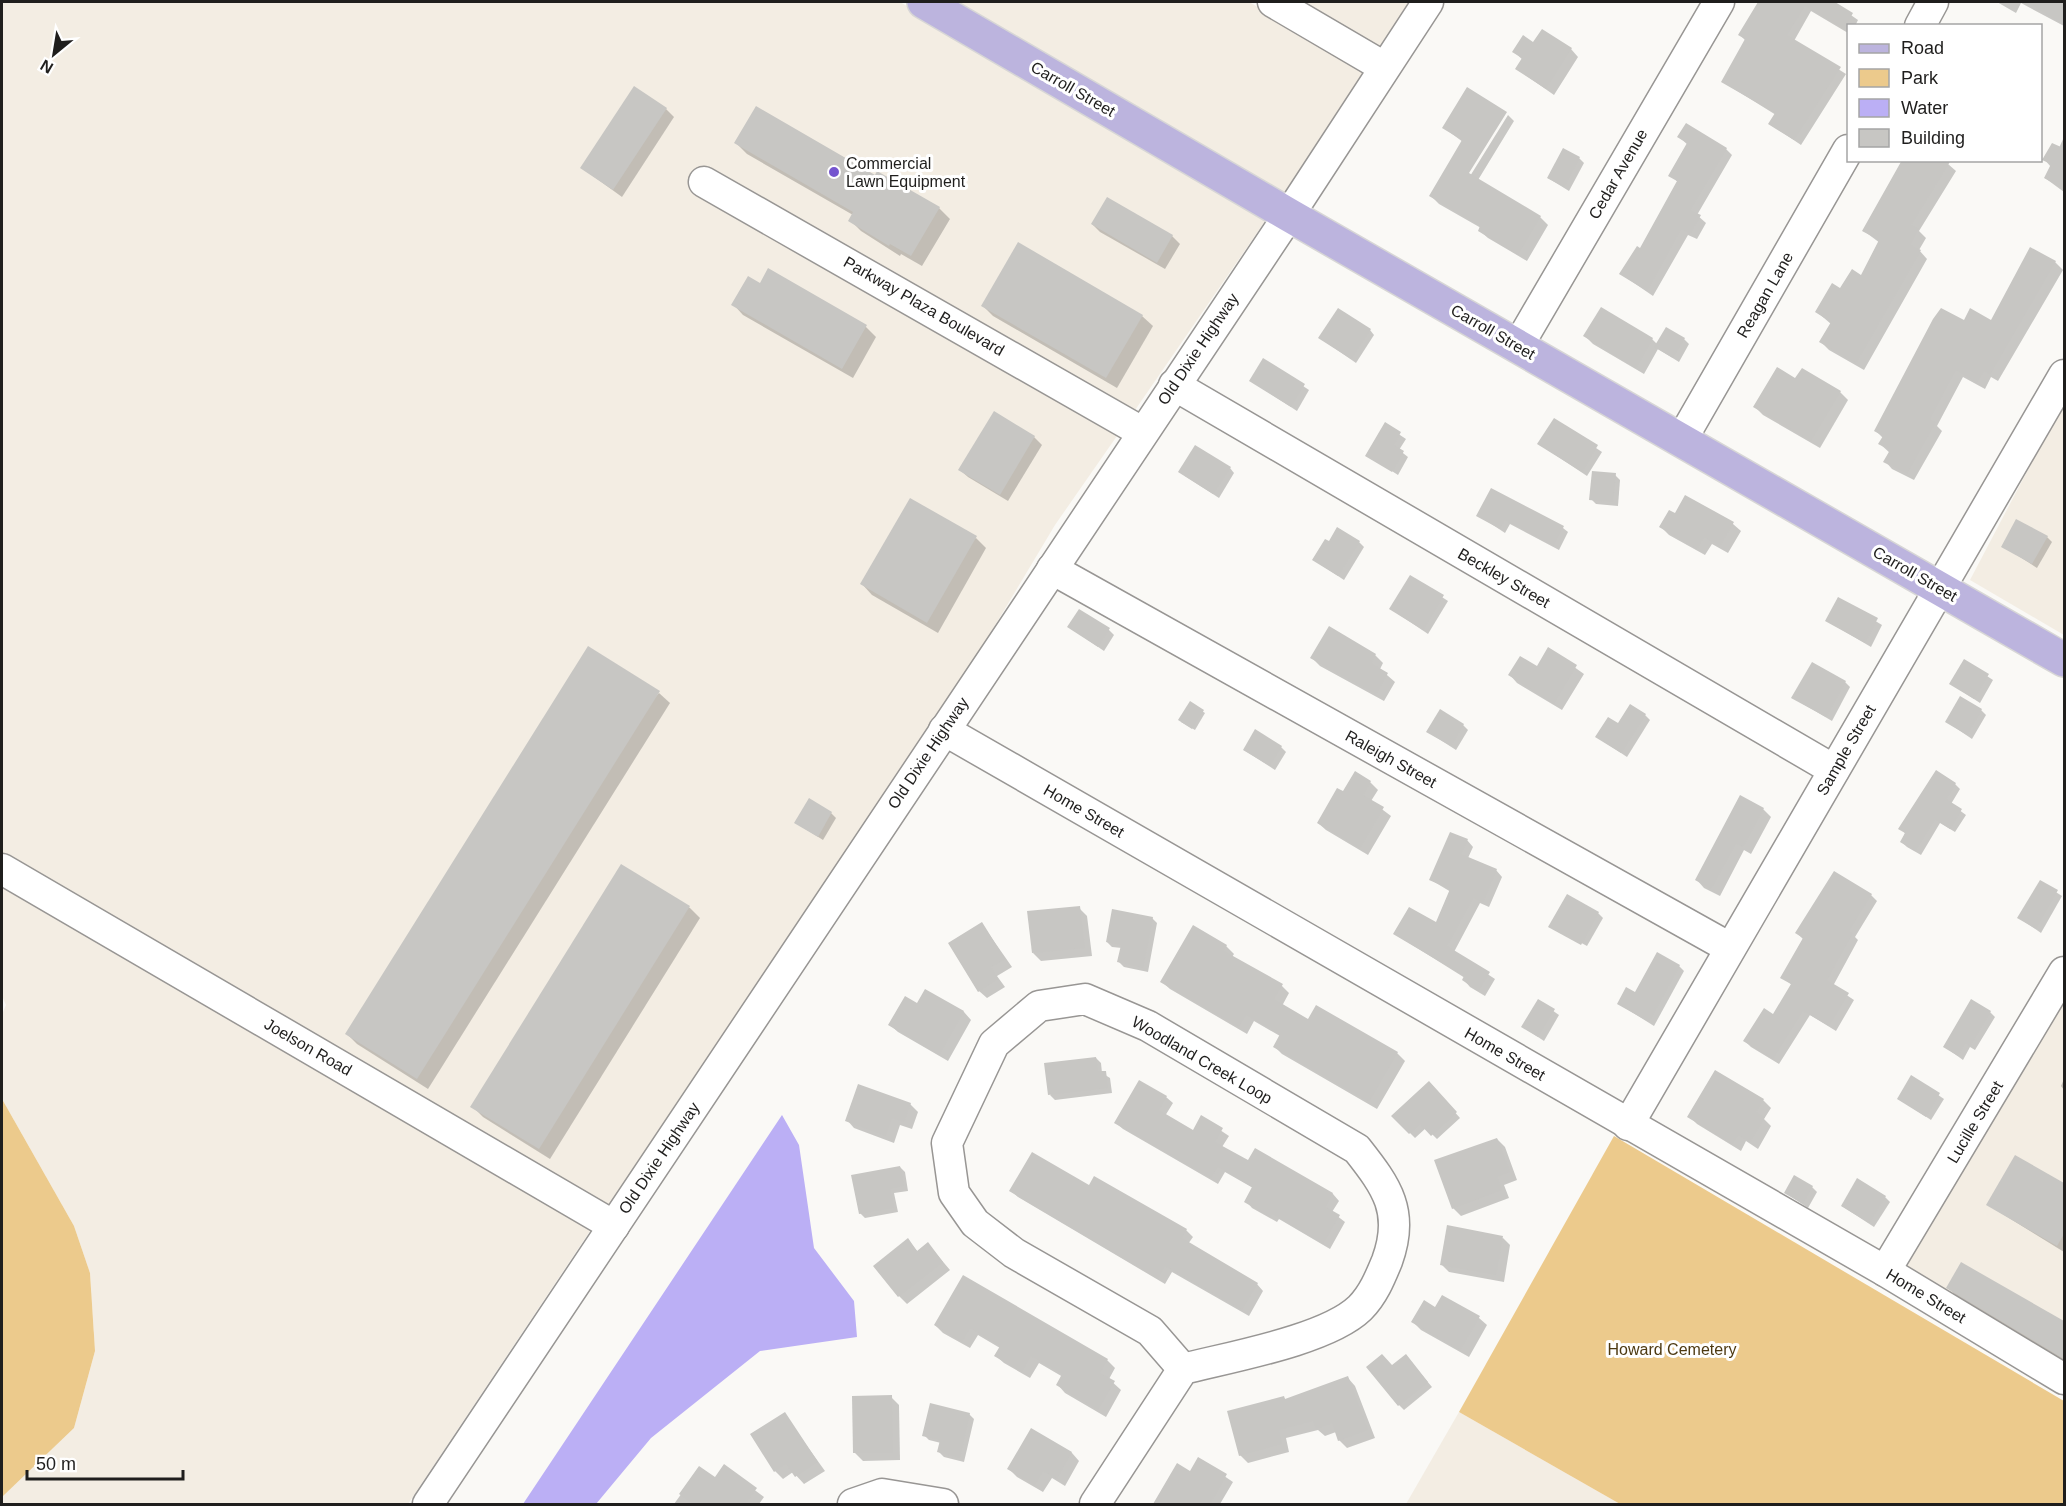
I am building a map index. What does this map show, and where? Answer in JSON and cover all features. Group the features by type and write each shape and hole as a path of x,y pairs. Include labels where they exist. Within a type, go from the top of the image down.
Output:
{"main road":[{"name":"Carroll Street","path":"924,2 1289,215 2064,660"}],"street":[{"path":"1273,2 1384,67"},
{"name":"Old Dixie Highway","path":"428,1504 1289,215 1428,2"},
{"name":"Cedar Avenue","path":"1518,346 1719,2"},
{"path":"1921,24 1934,2"},
{"name":"Reagan Lane","path":"1682,440 1847,152"},
{"name":"Parkway Plaza Boulevard","path":"704,182 1142,432"},
{"name":"Sample Street","path":"1628,1125 2064,375"},
{"name":"Beckley Street","path":"1174,385 1834,770"},
{"name":"Raleigh Street","path":"1052,569 1731,948"},
{"name":"Home Street","path":"944,730 1885,1271 2064,1379"},
{"name":"Joelson Road","path":"2,869 614,1226"},
{"name":"Lucille Street","path":"1885,1271 2064,972"},
{"name":"Woodland Creek Loop","path":"1085,999 1148,1026 1357,1149 1379,1176 1393,1203 1396,1225 1390,1253 1378,1285 1359,1309 1316,1335 1184,1369 1150,1331 1014,1253 975,1223 954,1193 947,1143 994,1044 1039,1006 1085,999"},
{"path":"1095,1504 1184,1369"},
{"path":"853,1504 882,1494 943,1504"}],"shaded area":[{"path":"2,2 900,2 1268,217 1133,413 700,166 689,187 1119,433 1055,525 948,704 665,1130 607,1208 2,855"},
{"path":"948,2 1249,2 1368,71 1282,197"},
{"path":"1297,2 1415,2 1381,51"},
{"path":"2064,401 2064,635 1970,580"},
{"path":"2,883 250,1031 592,1228 408,1504 2,1504 2,1497 74,1428 95,1351 90,1273 74,1226 2,1099 3,1012 6,1005 2,996"},
{"path":"2064,993 2064,1365 1901,1266"},
{"path":"1459,1412 1620,1504 1406,1504"}],"green space":[{"path":"2,1099 74,1226 90,1273 95,1351 74,1428 2,1497"},
{"name":"Howard Cemetery","path":"1614,1136 2064,1401 2064,1504 1620,1504 1459,1412"}],"water":[{"path":"782,1115 799,1145 814,1248 854,1301 857,1337 760,1351 651,1438 596,1504 523,1504"}],"building":[{"path":"1758,2 1835,2 1853,13 1844,29 1805,6 1787,35 1841,67 1794,140 1768,124 1775,113 1721,82 1745,39 1738,35"},
{"path":"2027,2 2064,2 2064,25"},
{"path":"1542,29 1572,48 1546,89 1515,69 1522,58 1512,52 1523,35 1533,42"},
{"path":"634,86 667,108 613,190 580,168"},
{"path":"1467,87 1507,112 1469,173 1541,216 1518,255 1478,231 1480,226 1429,196 1462,140 1442,128"},
{"path":"756,106 875,175 877,171 940,207 911,256 890,244 889,246 848,221 853,212 734,143"},
{"path":"1686,123 1727,148 1690,210 1701,215 1690,234 1681,229 1647,291 1619,274 1637,246 1640,248 1677,181 1668,176 1687,143 1677,137"},
{"path":"2064,140 2064,189 2044,178 2051,164 2042,160 2052,143 2061,147"},
{"path":"1563,148 1580,157 1564,187 1547,178"},
{"path":"1901,162 1950,162 1911,225 1919,229 1911,245 1921,250 1856,363 1819,342 1831,322 1815,312 1832,283 1840,288 1852,269 1861,275 1879,240 1862,231"},
{"path":"1107,197 1173,235 1157,263 1091,224"},
{"path":"1018,242 1143,315 1106,378 981,306"},
{"path":"2030,247 2056,261 1990,375 1984,371 1977,383 1956,370 1930,419 1936,422 1907,474 1883,462 1890,450 1878,444 1883,436 1874,431 1933,319 1941,308 1964,320 1970,308 1991,320"},
{"path":"768,268 867,325 842,369 731,305 748,276 760,283"},
{"path":"1601,307 1653,338 1636,368 1583,336"},
{"path":"1338,308 1371,329 1351,359 1318,338"},
{"path":"1666,327 1685,338 1673,358 1654,347"},
{"path":"1263,358 1305,384 1291,407 1249,381"},
{"path":"1777,367 1795,378 1802,368 1841,391 1811,441 1753,407"},
{"path":"994,411 1035,436 1000,495 958,470"},
{"path":"1554,418 1598,445 1582,472 1537,444"},
{"path":"1385,422 1401,432 1394,445 1404,451 1392,472 1365,456"},
{"path":"1195,445 1231,467 1213,494 1178,472"},
{"path":"1592,471 1616,473 1613,502 1589,500"},
{"path":"1491,488 1564,526 1554,546 1505,520 1500,529 1476,516"},
{"path":"1685,495 1734,522 1720,546 1704,537 1697,549 1659,527 1669,510 1675,513"},
{"path":"910,498 977,536 927,623 860,584"},
{"path":"2016,519 2048,536 2032,564 2001,547"},
{"path":"1337,527 1360,541 1338,576 1312,560 1325,539 1329,541"},
{"path":"1410,575 1444,595 1423,630 1389,609"},
{"path":"1838,597 1878,618 1865,643 1825,621"},
{"path":"1079,609 1110,628 1098,647 1067,627"},
{"path":"1329,626 1376,654 1371,663 1388,673 1376,694 1310,658"},
{"path":"588,646 660,691 417,1079 345,1034"},
{"path":"1548,647 1577,665 1554,704 1508,675 1520,656 1537,666"},
{"path":"1964,659 1989,674 1974,699 1949,684"},
{"path":"1812,662 1846,681 1826,717 1791,698"},
{"path":"1960,696 1982,709 1967,735 1945,722"},
{"path":"1190,701 1204,710 1192,729 1178,720"},
{"path":"1630,704 1646,714 1621,753 1595,737 1608,717 1618,723"},
{"path":"1440,709 1464,724 1451,746 1426,732"},
{"path":"1255,729 1282,746 1270,766 1243,750"},
{"path":"1936,770 1956,783 1946,799 1962,809 1950,829 1935,819 1915,851 1900,842 1905,833 1898,829"},
{"path":"1355,771 1371,781 1363,795 1384,807 1360,848 1317,823 1337,788 1343,791"},
{"path":"1740,795 1764,808 1743,847 1736,843 1711,889 1695,880"},
{"path":"809,798 832,812 818,837 794,823"},
{"path":"1450,832 1468,839 1461,854 1497,869 1483,902 1473,898 1447,946 1490,972 1478,991 1462,980 1464,976 1393,934 1409,907 1436,922 1450,889 1429,880"},
{"path":"621,864 690,906 539,1149 470,1107"},
{"path":"1834,871 1872,894 1849,931 1853,933 1827,980 1849,993 1829,1026 1803,1011 1773,1059 1743,1041 1764,1008 1773,1014 1791,984 1780,978 1803,938 1795,933"},
{"path":"2040,880 2058,890 2036,929 2017,918"},
{"path":"1567,894 1599,912 1581,945 1548,927"},
{"path":"1080,906 1085,948 1032,953 1027,911"},
{"path":"1112,909 1153,917 1143,968 1117,962 1121,945 1106,942"},
{"path":"982,922 1005,959 991,967 998,979 978,992 948,943"},
{"path":"1193,925 1227,945 1224,951 1283,984 1274,999 1308,1019 1316,1005 1398,1052 1369,1102 1273,1047 1280,1034 1246,1015 1239,1027 1160,982"},
{"path":"1657,952 1680,965 1649,1022 1617,1004 1626,987 1635,992"},
{"path":"925,989 964,1011 939,1055 888,1025 905,996 917,1003"},
{"path":"1538,999 1555,1009 1538,1037 1521,1027"},
{"path":"1971,999 1991,1011 1970,1046 1965,1043 1958,1056 1943,1047"},
{"path":"1096,1057 1098,1071 1106,1071 1108,1088 1048,1095 1044,1063"},
{"path":"1715,1070 1764,1099 1756,1112 1765,1117 1750,1142 1738,1135 1732,1144 1687,1117"},
{"path":"1911,1075 1940,1093 1926,1117 1897,1099"},
{"path":"1139,1080 1167,1096 1159,1110 1193,1130 1201,1115 1223,1128 1215,1142 1248,1160 1255,1148 1333,1193 1326,1207 1340,1215 1323,1244 1272,1214 1270,1217 1244,1202 1252,1187 1218,1167 1211,1178 1114,1123"},
{"path":"1429,1081 1457,1112 1431,1136 1420,1124 1409,1134 1391,1116"},
{"path":"858,1084 911,1103 904,1122 892,1118 886,1136 845,1121"},
{"path":"1497,1138 1510,1172 1497,1177 1502,1190 1452,1209 1434,1160"},
{"path":"1032,1152 1089,1185 1094,1176 1187,1229 1182,1238 1258,1283 1242,1310 1165,1266 1158,1279 1009,1191"},
{"path":"2015,1155 2064,1183 2064,1234 2057,1246 1986,1205"},
{"path":"900,1166 904,1186 890,1189 894,1208 859,1214 851,1175"},
{"path":"1794,1175 1813,1186 1803,1204 1784,1193"},
{"path":"1857,1178 1886,1196 1869,1223 1841,1206"},
{"path":"1447,1225 1503,1236 1496,1275 1440,1265"},
{"path":"908,1238 917,1251 928,1242 943,1262 898,1297 873,1266"},
{"path":"1961,1262 2064,1321 2064,1359 1946,1288"},
{"path":"963,1275 1108,1359 1100,1373 1115,1381 1098,1410 1056,1385 1062,1374 1031,1356 1022,1372 994,1356 1000,1346 970,1328 962,1342 934,1325"},
{"path":"1442,1295 1480,1316 1460,1350 1411,1322 1424,1300 1435,1307"},
{"path":"1382,1354 1392,1365 1406,1354 1428,1382 1398,1406 1366,1367"},
{"path":"1348,1376 1368,1430 1338,1441 1332,1423 1316,1429 1313,1421 1279,1430 1282,1444 1239,1456 1227,1411 1284,1396 1285,1399"},
{"path":"892,1395 893,1453 853,1453 852,1396"},
{"path":"930,1403 970,1413 960,1458 937,1452 940,1440 922,1436"},
{"path":"785,1412 818,1462 795,1477 786,1464 774,1472 750,1434"},
{"path":"1031,1428 1072,1452 1057,1479 1043,1471 1035,1485 1007,1469"},
{"path":"1198,1457 1227,1474 1210,1504 1153,1504 1177,1463 1190,1471"},
{"path":"724,1464 757,1488 745,1504 694,1504 679,1494 699,1466 715,1477"}],"place":[{"name":"Commercial Lawn Equipment","path":"834,172"}]}
